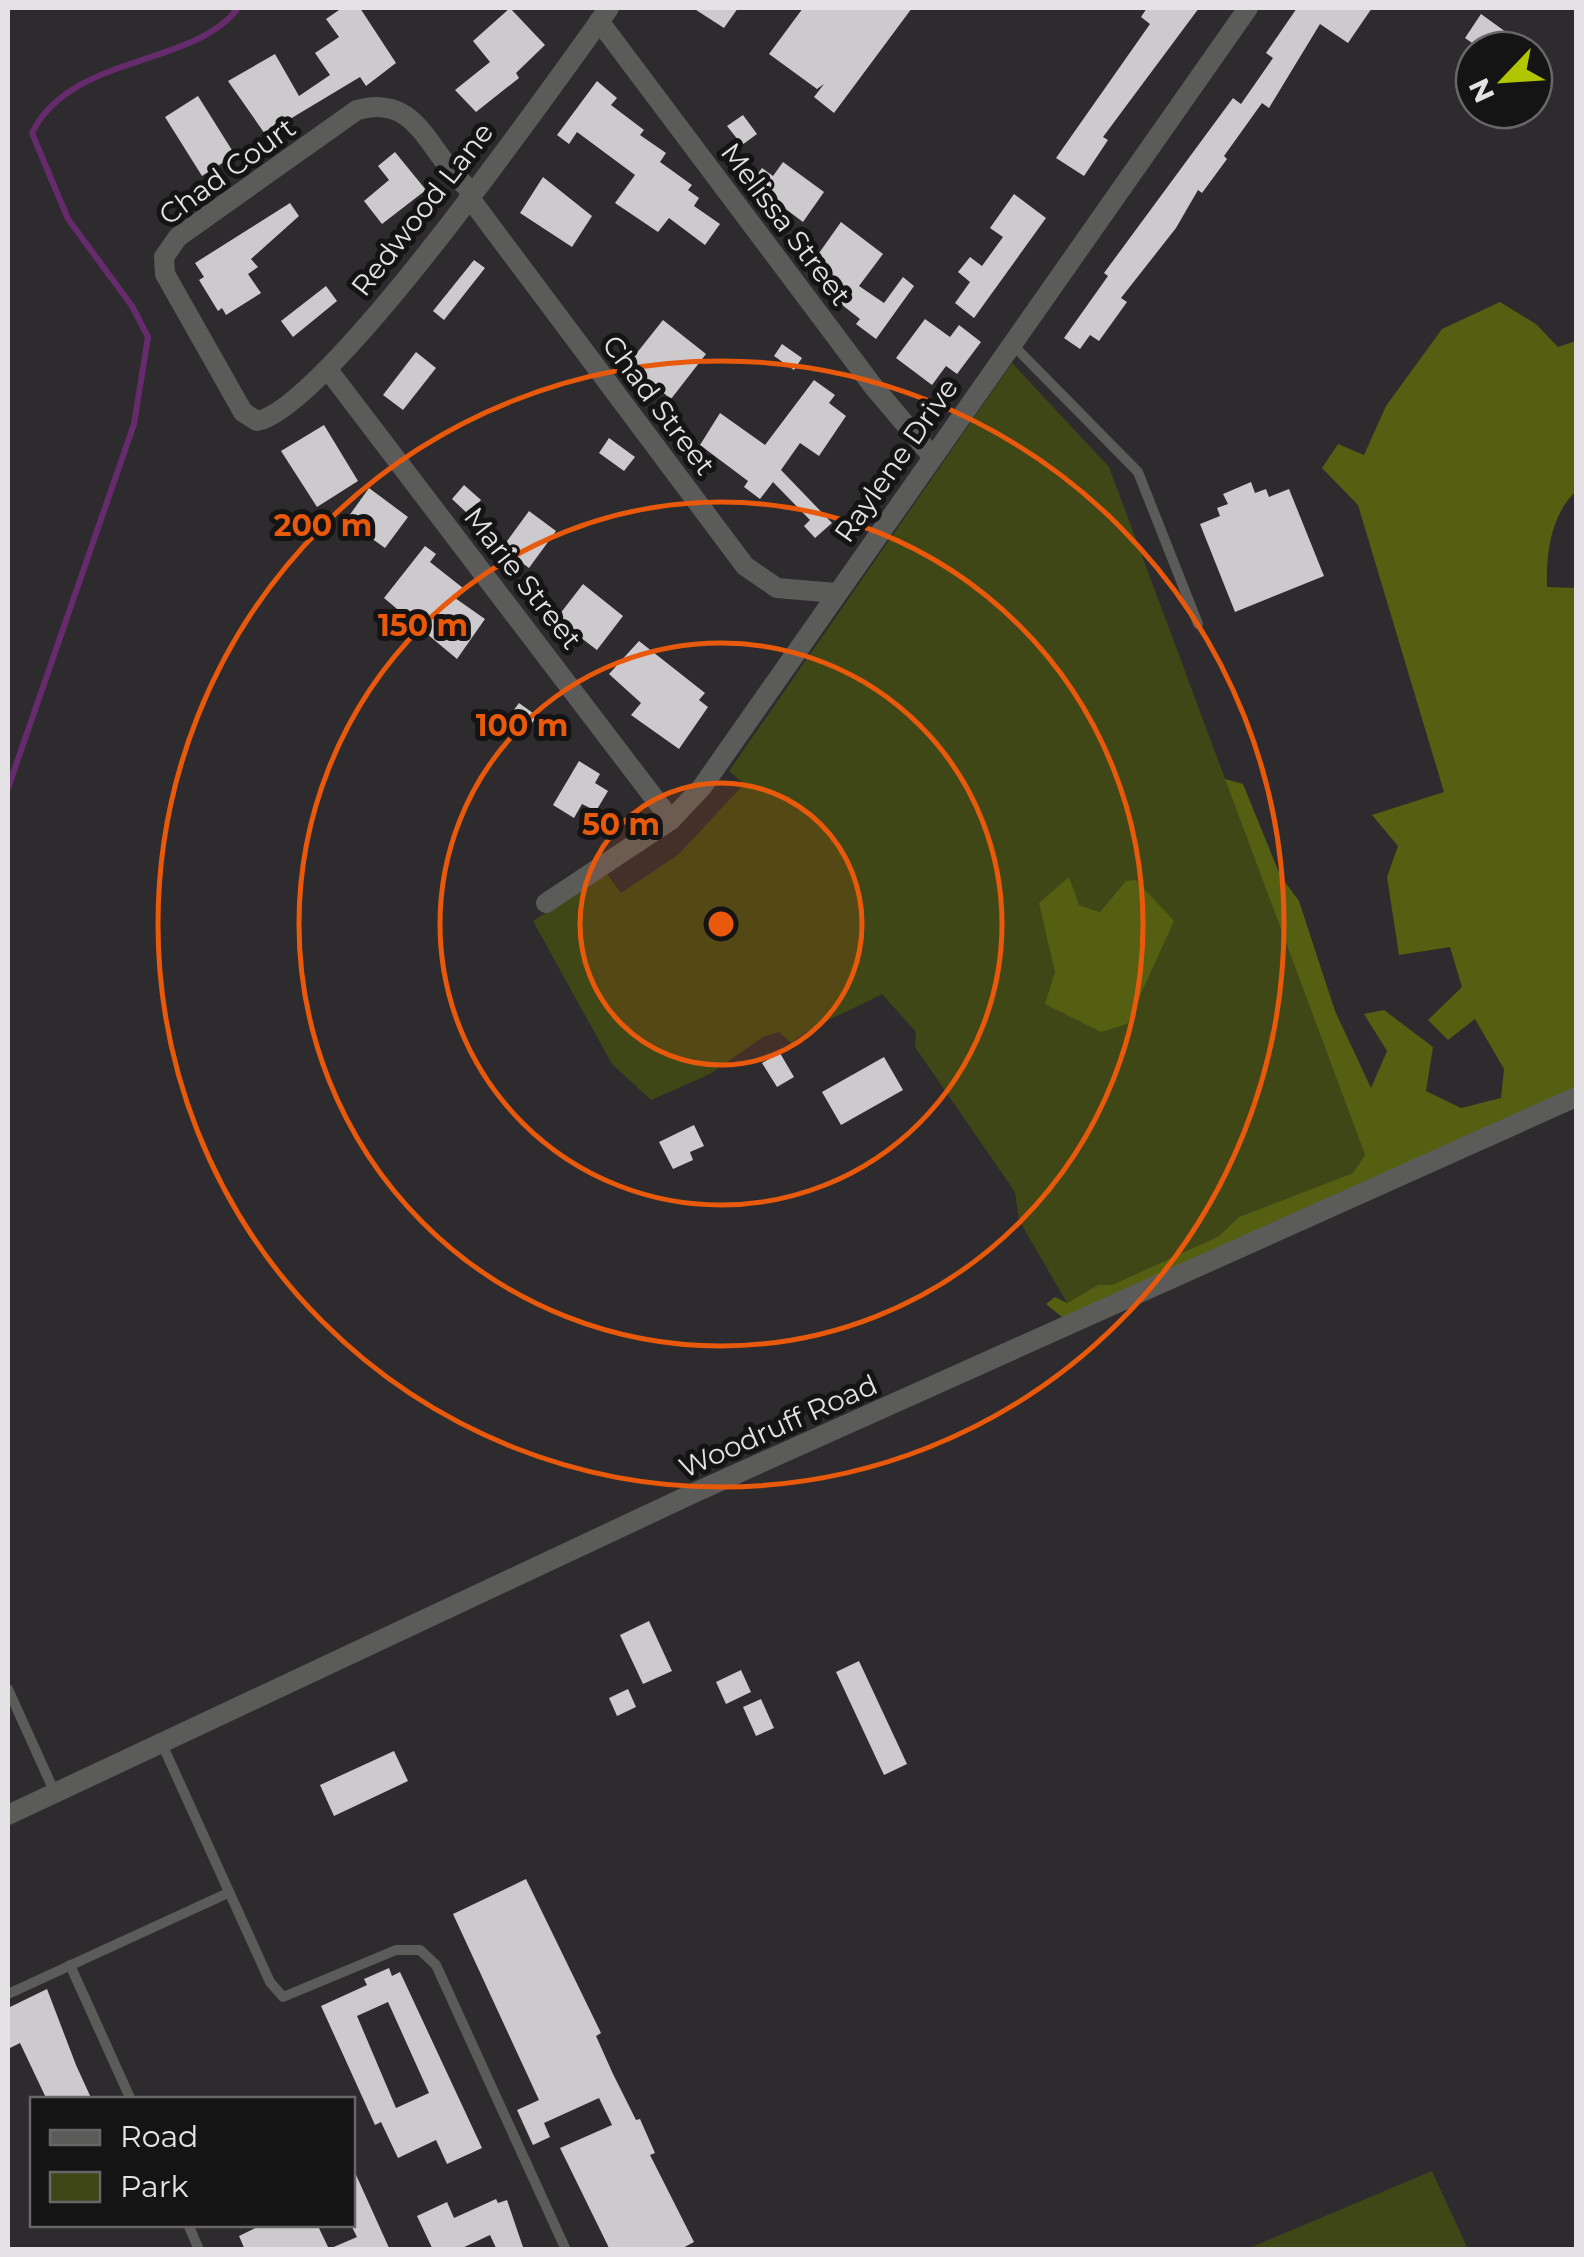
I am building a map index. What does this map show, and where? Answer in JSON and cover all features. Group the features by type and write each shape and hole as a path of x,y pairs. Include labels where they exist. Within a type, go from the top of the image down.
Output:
{"street":[{"name":"Raylene Drive","path":"546,902 671,820 702,788 1248,8"},
{"name":"Redwood Lane","path":"257,421 274,418 329,371 471,194 604,14"},
{"name":"Melissa Street","path":"604,14 873,386 932,456"},
{"name":"Chad Court","path":"257,421 242,412 164,274 164,257 178,237 357,110 377,105 397,107 410,118 456,181 471,194"},
{"name":"Chad Street","path":"471,194 745,566 777,588 836,592"},
{"name":"Marie Street","path":"329,371 671,820"},
{"name":"Woodruff Road","path":"8,1815 696,1492 1576,1097"}],"lane":[{"path":"1012,344 1138,472 1198,624"},
{"path":"8,1689 56,1792"},
{"path":"162,1743 270,1982 283,1997 396,1950 420,1950 436,1965 566,2250"},
{"path":"8,1994 228,1892"},
{"path":"70,1965 130,2097"}],"green space":[{"path":"1500,302 1536,324 1558,347 1576,341 1576,491 1556,523 1549,548 1547,587 1576,588 1576,1088 1067,1321 1046,1304 1055,1297 1067,1303 1098,1285 1112,1285 1219,1236 1239,1217 1353,1173 1365,1155 1225,779 1243,784 1280,875 1299,901 1335,1011 1371,1088 1387,1051 1364,1014 1384,1010 1433,1047 1426,1091 1461,1108 1501,1098 1504,1069 1475,1019 1448,1040 1428,1020 1462,987 1450,947 1399,955 1387,877 1398,846 1372,815 1444,792 1358,505 1322,468 1338,444 1364,455 1386,406 1442,329"},
{"path":"1012,363 1109,467 1365,1155 1353,1173 1239,1217 1219,1236 1112,1285 1098,1285 1067,1303 1019,1220 1015,1192 915,1047 916,1032 882,994 791,1043 779,1032 763,1037 710,1074 651,1100 612,1064 533,921 607,874 621,893 679,854 744,784 729,771","holes":["1068,877 1079,905 1101,912 1126,881 1055,972 1051,949"]},
{"path":"1069,877 1079,905 1100,912 1126,881 1136,880 1174,921 1127,1024 1101,1032 1045,1004 1055,972 1039,903"},
{"path":"1432,2171 1468,2249 1247,2249"}],"building":[{"path":"342,8 360,8 396,63 366,86 360,77 265,134 228,81 275,54 299,96 330,75 315,53 339,37 326,19"},
{"path":"510,8 545,45 516,73 519,78 476,112 455,90 490,62 473,41"},
{"path":"693,8 738,8 724,28"},
{"path":"803,8 912,8 834,113 814,97 824,84 817,89 769,54"},
{"path":"1147,8 1199,8 1103,137 1108,140 1084,176 1056,158 1150,24 1141,17"},
{"path":"1297,8 1372,8 1348,43 1320,24 1269,108 1262,103 1224,156 1227,159 1202,193 1198,190 1176,228 1121,298 1127,302 1099,341 1090,335 1080,349 1064,338 1108,276 1104,273 1233,98 1241,104 1273,58 1266,53"},
{"path":"1481,14 1503,30 1470,30"},
{"path":"597,81 617,98 611,105 644,130 640,135 666,153 660,162 692,185 688,190 699,198 694,206 720,224 705,245 669,218 658,232 615,203 635,175 577,132 569,144 557,135"},
{"path":"198,96 235,155 202,176 165,117"},
{"path":"743,115 757,134 742,145 727,126"},
{"path":"395,152 426,190 382,224 364,201 389,180 378,166"},
{"path":"783,162 824,192 803,222 751,183 762,168 773,176"},
{"path":"543,177 592,216 572,247 520,213"},
{"path":"1014,194 1046,218 974,318 955,303 970,282 958,272 970,257 982,266 1003,237 990,228"},
{"path":"290,203 299,216 251,259 258,267 248,274 261,293 226,315 222,308 218,311 199,280 204,277 195,263"},
{"path":"841,222 883,254 859,286 884,303 903,277 914,286 876,339 856,324 860,319 832,297 843,284 812,263"},
{"path":"474,260 485,268 444,320 433,311"},
{"path":"326,286 337,301 293,337 281,321"},
{"path":"925,319 950,337 959,325 981,342 957,374 946,366 932,385 896,358"},
{"path":"663,320 706,354 671,399 628,364"},
{"path":"782,344 802,358 794,370 774,356"},
{"path":"416,352 436,368 403,410 383,395"},
{"path":"814,380 835,395 829,403 846,416 819,456 800,443 781,470 832,523 815,538 804,526 810,520 773,482 760,499 744,487 748,481 700,445 720,413 765,445"},
{"path":"324,425 358,481 317,507 281,451"},
{"path":"609,438 635,457 624,471 599,453"},
{"path":"1251,482 1255,493 1266,489 1269,497 1289,489 1324,576 1235,612 1200,524 1220,516 1217,508 1228,504 1223,494"},
{"path":"464,485 481,500 468,514 452,499"},
{"path":"369,488 408,517 385,548 346,520"},
{"path":"529,511 556,531 529,568 502,548"},
{"path":"425,546 436,554 430,562 463,588 455,598 485,619 457,659 384,598"},
{"path":"583,584 623,616 597,650 556,619"},
{"path":"639,641 705,693 699,700 708,707 679,749 631,715 641,703 609,674"},
{"path":"519,703 537,716 525,733 507,719"},
{"path":"579,761 600,774 595,783 608,791 596,811 582,804 574,818 553,805"},
{"path":"780,1053 794,1077 777,1087 762,1063"},
{"path":"884,1057 903,1090 841,1125 822,1092"},
{"path":"694,1125 704,1146 690,1152 693,1160 673,1169 659,1142"},
{"path":"649,1621 672,1671 643,1684 620,1635"},
{"path":"859,1661 907,1764 884,1775 836,1672"},
{"path":"741,1670 751,1692 726,1704 716,1682"},
{"path":"628,1689 636,1707 617,1716 609,1698"},
{"path":"761,1699 774,1728 756,1736 743,1707"},
{"path":"394,1751 408,1781 334,1816 320,1785"},
{"path":"526,1879 601,2033 596,2036 613,2074 636,2120 640,2119 655,2153 650,2155 694,2242 679,2250 610,2250 560,2148 612,2125 599,2098 544,2123 550,2137 533,2145 517,2110 539,2100 453,1914"},
{"path":"389,1968 392,1976 400,1972 482,2148 447,2164 436,2140 398,2158 381,2122 375,2125 321,2006 367,1985 364,1979","holes":["388,2002 429,2093 396,2108 357,2016"]},
{"path":"47,1989 91,2097 46,2097 20,2043 8,2049 8,2008"},
{"path":"355,2173 390,2250 245,2250 239,2236 258,2227 318,2227 329,2249 357,2237 352,2227"},
{"path":"496,2199 498,2203 507,2200 524,2250 497,2250 490,2235 458,2250 433,2250 417,2216 447,2202 454,2218"}],"waterway":[{"path":"8,788 134,424 148,337 132,306 68,219 32,133 50,107 74,88 193,41 218,27 238,8"}]}
